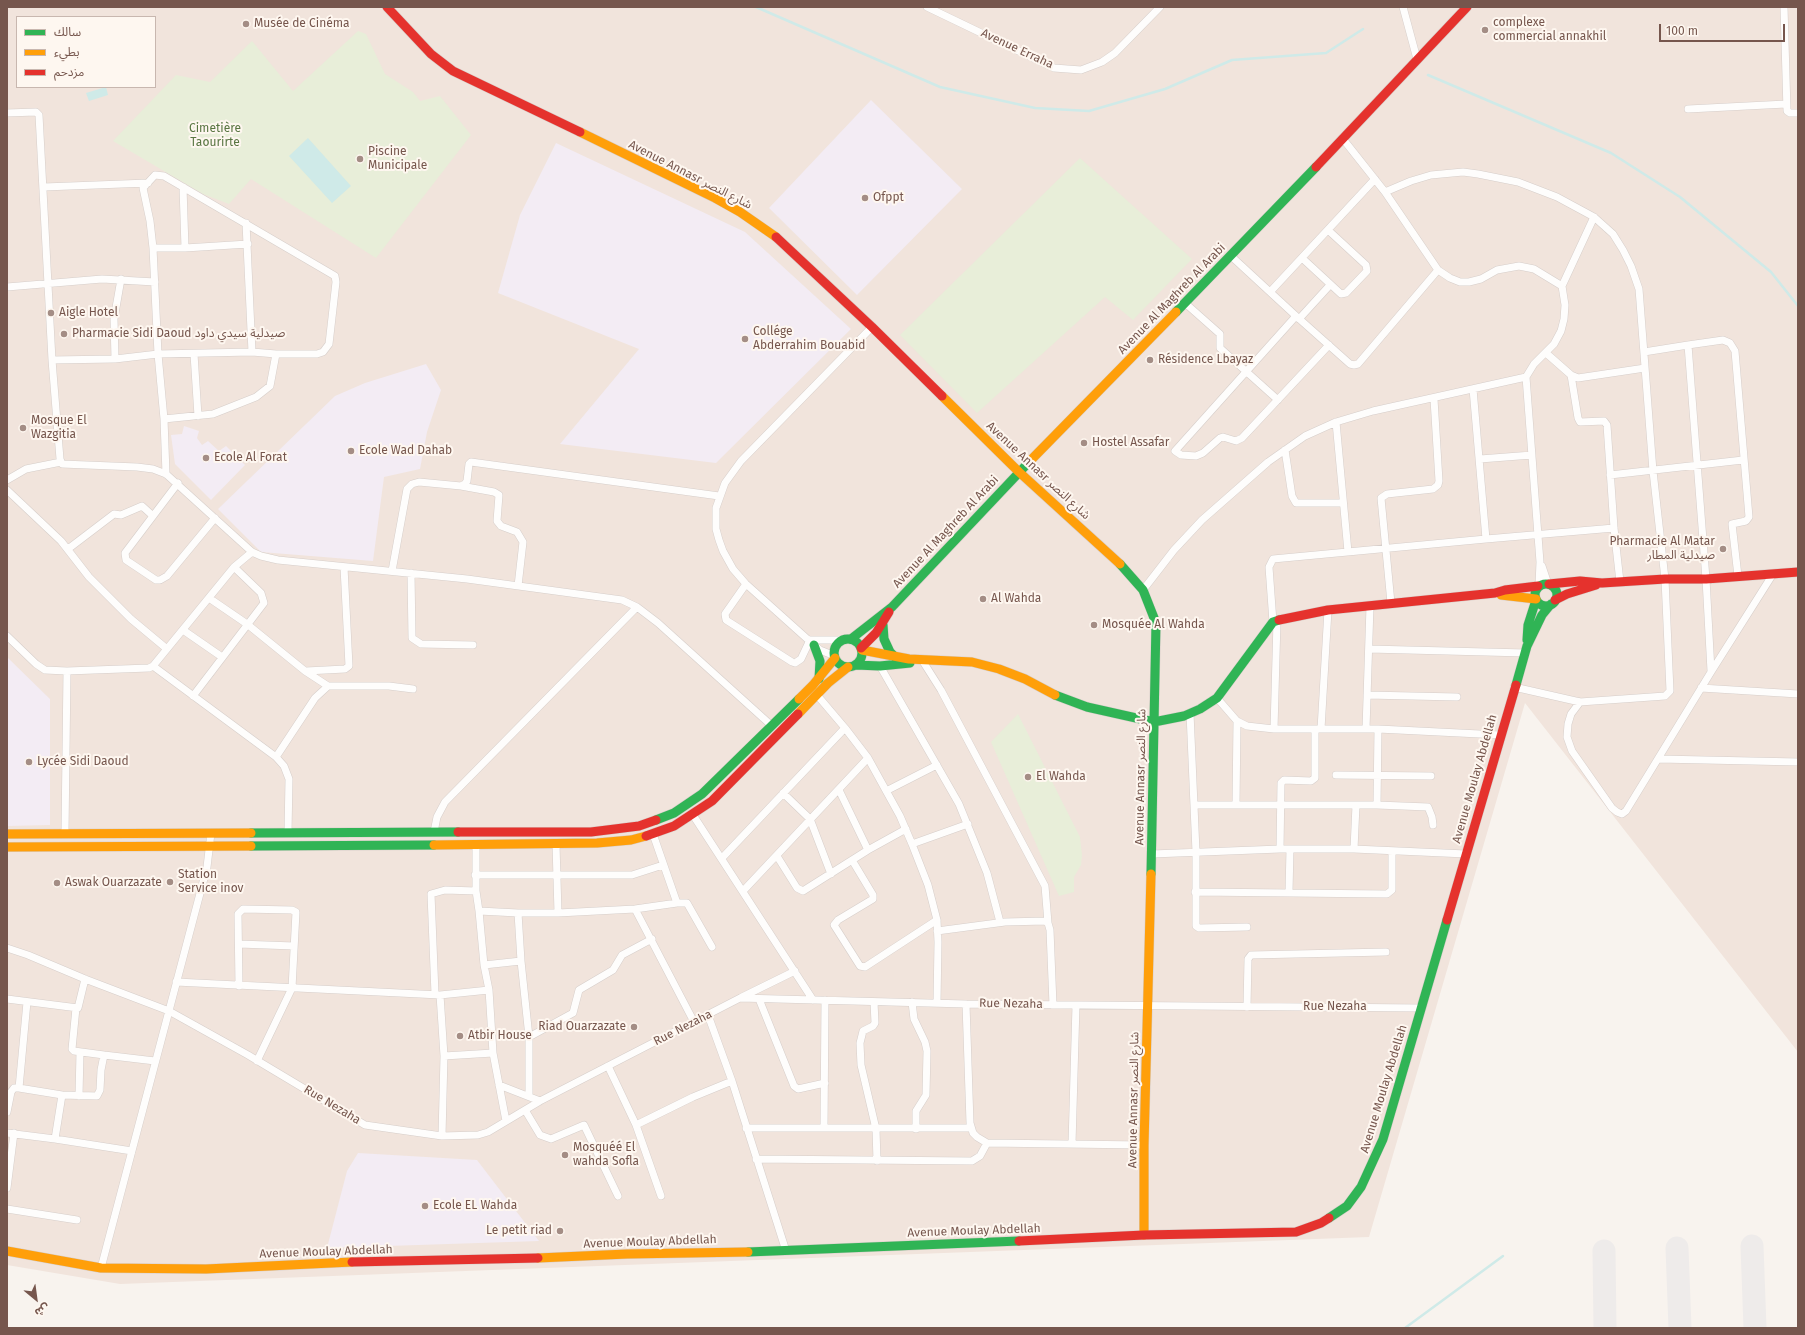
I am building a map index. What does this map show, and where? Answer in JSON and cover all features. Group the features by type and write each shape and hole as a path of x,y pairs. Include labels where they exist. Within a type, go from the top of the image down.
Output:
{"main road":[{"name":"Avenue Annasr شارع النصر","path":"387,7 431,54 453,71 715,198 767,229 786,245 872,327 1019,472 1117,560 1143,590 1156,624 1149,1005 1144,1144 1144,1236"},
{"name":"Avenue Al Maghreb Al Arabi","path":"848,639 892,607 1019,472 1231,256 1468,7"},
{"path":"862,649 895,657 979,664 1025,679 1057,696 1087,708 1154,722 1190,713 1200,709 1217,698 1275,622 1308,613 1495,593 1505,590 1580,581 1602,583 1665,579 1706,579 1798,572"},
{"path":"1495,593 1505,596 1536,599 1542,605 1553,602 1567,594 1602,583"},
{"path":"1544,585 1556,591 1553,602"},
{"name":"Avenue Moulay Abdellah","path":"1526,650 1528,625 1536,599 1535,593 1544,585"},
{"name":"Avenue Moulay Abdellah","path":"7,1251 101,1268 206,1269 325,1262 504,1260 627,1254 786,1251 1144,1236 1296,1232 1321,1223 1347,1206 1361,1188 1384,1139 1514,687 1526,650 1542,615 1553,602"},
{"name":"Avenue Al Maghreb Al Arabi","path":"862,649 883,625 892,607"},
{"path":"883,625 884,639 890,652 895,657"},
{"path":"7,847 556,844 631,840 674,826 693,815 712,801 729,785 817,695 852,666 861,658 862,649 858,642 848,639 838,644 834,652 835,657 840,664 852,666 880,666 922,660"},
{"path":"812,642 820,661 819,679"},
{"path":"7,834 607,831 639,826 662,818 684,807 702,794 819,679 835,657"},
{"path":"464,832 465,845"},
{"path":"479,844 482,832"},
{"path":"65,833 65,846"}],"street":[{"name":"Avenue Erraha","path":"927,7 1054,68 1081,70 1102,62 1115,53 1160,7"},
{"path":"1404,7 1417,59"},
{"path":"1784,7 1786,104 1788,112 1798,113"},
{"path":"1688,109 1786,104"},
{"path":"7,113 36,112 39,115 52,360 61,462"},
{"path":"1343,139 1385,192 1438,270 1450,278 1460,282 1469,282 1481,279 1497,270 1519,266 1534,269 1562,286"},
{"path":"1385,192 1411,181 1431,175 1463,172 1518,182 1557,197 1594,217 1613,234 1631,266 1639,289 1653,471 1665,579 1670,688 1668,694 1665,696 1580,702 1514,687"},
{"path":"52,360 115,359 158,354 252,352 276,354 317,354 326,349 329,344 336,279 332,274 159,174 155,175 143,188 150,221 155,282 158,354 164,419 166,474"},
{"path":"1270,292 1375,179"},
{"path":"44,187 148,183"},
{"path":"183,187 185,248"},
{"path":"1544,585 1540,562 1526,378 1534,364 1554,344 1564,319 1565,305 1562,286 1594,217"},
{"path":"246,223 252,352"},
{"path":"1302,258 1339,293 1344,294 1367,269 1366,265 1328,230"},
{"path":"152,248 185,248 248,244"},
{"path":"1231,256 1350,364 1356,365 1438,270"},
{"path":"7,287 121,279 155,282"},
{"path":"115,359 114,319 121,279"},
{"path":"1329,345 1239,440 1223,437 1220,438 1203,453 1196,456 1181,455 1175,451 1246,371 1297,317 1330,285"},
{"path":"1185,302 1220,334 1220,348 1278,400"},
{"path":"835,657 824,652 812,642 746,584 733,569 719,540 716,519 719,496 725,483 741,461 872,327"},
{"path":"1644,352 1723,340 1728,341 1733,346 1735,351 1749,517 1746,521 1732,524 1738,576"},
{"path":"1688,345 1706,579 1711,672"},
{"path":"1546,353 1571,375 1584,378 1645,368"},
{"path":"194,354 198,416"},
{"path":"164,419 213,414 256,397 270,386 276,354"},
{"path":"1571,375 1579,420 1582,423 1604,421 1606,423 1614,528 1620,582"},
{"path":"1143,590 1174,550 1202,520 1268,462 1305,436 1336,422 1373,411 1526,378"},
{"path":"1473,389 1486,539"},
{"path":"1391,603 1382,498 1383,496 1433,489 1438,485 1434,399"},
{"path":"1336,422 1348,552"},
{"path":"1285,450 1292,496 1296,503 1343,503"},
{"path":"1480,459 1532,454"},
{"path":"1610,475 1744,460"},
{"path":"7,480 26,469 61,462 64,464 153,469 166,474 178,483 252,552 278,560 411,573 622,600 637,607 658,623 772,726"},
{"path":"461,486 467,481 469,464 474,462 719,496"},
{"path":"392,571 407,489 412,484 419,482 461,486 494,492 499,495 497,521 501,526 517,532 523,542 518,586"},
{"path":"178,483 125,553 124,556 126,560 156,580 160,580 167,576 215,518"},
{"path":"7,490 68,549 89,577 131,619 167,649"},
{"path":"68,549 114,514 121,515 142,506 153,516"},
{"path":"1274,729 1275,622 1269,566 1273,559 1614,528"},
{"path":"7,636 45,670 67,671 144,669 153,666 234,567 252,552"},
{"path":"193,696 264,603 261,593 234,567"},
{"path":"305,670 345,669 349,666 344,567"},
{"path":"411,573 412,638 421,644 473,646"},
{"path":"1580,702 1570,714 1567,736 1569,744 1572,751 1617,812 1622,814 1626,811 1773,574"},
{"path":"746,584 725,614 726,620 792,662 801,659 812,642"},
{"path":"209,598 247,624 305,670 328,686 389,686 413,688"},
{"path":"1366,729 1370,606"},
{"path":"434,832 437,817 445,802 637,607"},
{"path":"1280,849 1280,806 1282,781 1311,781 1315,778 1328,610"},
{"path":"183,630 222,657"},
{"path":"812,642 848,639"},
{"path":"1369,649 1526,650"},
{"path":"922,660 942,690 1045,886 1050,930 1053,1005"},
{"path":"153,666 276,757 284,766 289,779 288,833"},
{"path":"880,666 952,789 968,824 987,873 1000,922"},
{"path":"65,833 67,671"},
{"path":"276,757 315,698 328,686"},
{"path":"1701,688 1798,694"},
{"path":"817,695 868,758 906,829 928,885 937,920 937,1004"},
{"path":"1367,695 1457,697"},
{"path":"1217,698 1236,722 1247,726 1274,729 1378,729 1500,735"},
{"path":"1190,713 1196,852 1195,923 1198,928 1247,927"},
{"path":"1236,722 1236,805"},
{"path":"722,858 845,728"},
{"path":"1377,805 1378,729"},
{"path":"743,891 868,758"},
{"path":"1659,758 1798,762"},
{"path":"886,791 938,765"},
{"path":"1336,776 1431,776"},
{"path":"839,790 868,850"},
{"path":"783,793 810,819 831,874"},
{"path":"1194,805 1377,805 1428,807 1433,825"},
{"path":"1354,849 1356,805"},
{"path":"693,815 813,1000"},
{"path":"912,844 968,824"},
{"path":"777,856 800,891 906,829"},
{"path":"101,1268 207,867 211,833"},
{"path":"653,834 677,903"},
{"path":"479,844 475,875 476,891 484,965 489,990 493,1053 506,1120"},
{"path":"556,844 558,913"},
{"path":"1152,854 1280,849 1354,849 1466,854"},
{"path":"1290,849 1290,892"},
{"path":"1195,892 1390,893 1392,890 1392,851"},
{"path":"852,860 873,895 873,899 838,920 834,925 860,966 865,967 937,920"},
{"path":"475,875 632,875 663,865"},
{"path":"442,1136 444,1056 431,894 445,890 476,891"},
{"path":"479,911 558,913 635,909 687,903 712,947"},
{"path":"239,986 238,914 243,909 292,910 296,912 292,988 257,1061"},
{"path":"635,909 694,1022"},
{"path":"518,913 520,961 529,1037 529,1096"},
{"path":"937,931 1000,922 1044,921 1048,923"},
{"path":"529,1037 574,1014 579,990 613,970 622,955 652,939"},
{"path":"239,944 294,946"},
{"name":"Rue Nezaha","path":"7,948 169,1011 365,1125 442,1136 478,1135 488,1132 540,1101 740,998 912,1002 937,1004 1421,1008"},
{"path":"1247,1007 1248,959 1251,955 1386,952"},
{"path":"484,965 520,961"},
{"path":"740,998 795,971"},
{"path":"85,979 80,1006 76,1008 72,1049 80,1052 155,1061"},
{"path":"176,982 438,994 489,990"},
{"path":"7,999 76,1008"},
{"path":"759,999 794,1086 798,1089 825,1082"},
{"path":"824,1128 826,1000"},
{"path":"19,1088 27,1002"},
{"path":"874,1002 875,1023 873,1026 863,1031 860,1042 861,1065 876,1128 877,1161"},
{"path":"912,1002 914,1019 925,1042 927,1051 926,1095 916,1111 916,1129"},
{"path":"966,1004 971,1128 977,1137 987,1143 1144,1144"},
{"path":"1072,1144 1076,1005"},
{"path":"708,1015 732,1081 786,1251"},
{"path":"79,1096 80,1052"},
{"path":"444,1056 493,1053"},
{"path":"7,1112 11,1092 14,1088 62,1095 97,1096 100,1094 101,1070 104,1055"},
{"path":"608,1066 636,1125 661,1196"},
{"path":"636,1125 732,1081"},
{"path":"499,1085 540,1101"},
{"path":"55,1138 62,1095"},
{"path":"525,1110 540,1135 551,1139 584,1125 618,1196"},
{"path":"746,1128 971,1128"},
{"path":"7,1188 10,1133 55,1138 132,1152"},
{"path":"756,1159 972,1161 980,1156 987,1143"},
{"path":"7,1209 77,1220"}],"shaded area":[{"path":"7,7 1798,7 1798,1052 1525,703 1369,1237 120,1284 7,1265"},
{"name":"Ofppt","path":"871,100 962,189 857,295 769,208"},
{"path":"556,143 745,232 851,329 716,463 560,444 639,349 498,293 520,215"},
{"name":"Ecole Wad Dahab","path":"426,364 441,390 427,432 420,469 384,477 373,561 261,552 218,509 335,396 365,383"},
{"name":"Ecole Al Forat","path":"184,426 199,431 197,438 202,445 208,441 219,451 226,446 245,465 211,500 175,464 171,435 182,434"},
{"name":"Lycée Sidi Daoud","path":"7,657 50,699 50,825 7,826"},
{"name":"Ecole EL Wahda","path":"358,1153 477,1160 539,1241 327,1248 347,1171"}],"green space":[{"name":"Cimetière Taourirte","path":"358,31 366,34 385,74 413,92 420,101 440,96 471,135 376,258 251,179 229,204 203,194 113,141 176,75 210,82 252,41 293,91"},
{"path":"1080,158 1192,259 1133,320 1105,297 977,413 900,335"},
{"name":"El Wahda","path":"1018,714 1080,837 1082,855 1081,865 1074,877 1074,892 1059,896 991,742"}],"water":[{"path":"106,88 108,95 89,101 86,93"},
{"path":"308,138 351,186 332,203 289,156"}],"waterway":[{"path":"756,7 940,87 1035,108 1089,111 1165,89 1232,60 1326,53 1363,29"},
{"path":"1428,75 1611,153 1680,197 1771,272 1798,306"},
{"path":"1405,1328 1503,1256"}],"taxiway":[{"path":"1752,1246 1755,1328"},
{"path":"1677,1248 1680,1328"},
{"path":"1604,1251 1605,1328"}],"traffic: fast":[{"path":"1176,312 1316,167"},
{"path":"851,639 892,607 1029,462"},
{"path":"1120,564 1143,590 1156,623 1151,874"},
{"path":"1546,584 1554,587 1557,595 1554,603 1546,606 1538,603 1535,595 1538,587 1546,584"},
{"path":"1527,640 1528,625 1536,600"},
{"path":"1516,685 1527,646 1542,615 1551,604"},
{"path":"1055,695 1087,707 1154,722 1184,716 1200,709 1217,698 1273,622 1279,620"},
{"path":"883,625 884,639 890,652 895,657"},
{"path":"848,639 858,643 862,653 858,663 848,667 838,663 834,653 838,643 848,639"},
{"path":"814,645 820,661 819,679"},
{"path":"856,665 880,666 910,663"},
{"path":"656,820 674,813 702,794 799,699"},
{"path":"251,833 458,832"},
{"path":"251,846 434,845"},
{"path":"1329,1218 1347,1206 1361,1187 1383,1139 1447,920"},
{"path":"748,1252 1019,1241"}],"traffic: slow":[{"path":"580,132 715,198 740,212 776,237"},
{"path":"1029,462 1176,312"},
{"path":"942,396 1019,472 1120,564"},
{"path":"1501,595 1536,599"},
{"path":"862,650 909,659 972,662 999,669 1025,679 1055,695"},
{"path":"799,699 813,685 835,658"},
{"path":"798,714 828,683 848,667"},
{"path":"7,834 251,833"},
{"path":"434,845 597,843 631,840 646,836"},
{"path":"7,847 251,846"},
{"path":"1144,1235 1144,1145 1151,874"},
{"path":"7,1251 101,1268 206,1269 352,1262"},
{"path":"538,1258 627,1254 748,1252"}],"traffic: jam":[{"path":"387,7 431,54 453,71 580,132"},
{"path":"1316,167 1467,7"},
{"path":"776,237 872,327 942,396"},
{"path":"1549,584 1580,581 1602,583 1665,579 1706,579 1798,572"},
{"path":"1555,600 1567,594 1596,585"},
{"path":"1279,620 1328,610 1495,593 1505,590 1538,586"},
{"path":"861,648 876,633 889,612"},
{"path":"1447,920 1516,685"},
{"path":"646,836 674,826 712,801 798,714"},
{"path":"458,832 591,832 639,826 656,820"},
{"path":"1019,1241 1144,1235 1296,1232 1321,1223 1329,1218"},
{"path":"352,1262 538,1258"}],"place":[{"name":"Musée de Cinéma","path":"246,24"},
{"name":"complexe commercial annakhil","path":"1485,30"},
{"name":"Piscine Municipale","path":"360,159"},
{"name":"Ofppt","path":"865,198"},
{"name":"Aigle Hotel","path":"51,313"},
{"name":"Pharmacie Sidi Daoud صيدلية سيدي داود","path":"64,334"},
{"name":"Collége Abderrahim Bouabid","path":"745,339"},
{"name":"Résidence Lbayaz","path":"1150,360"},
{"name":"Mosque El Wazgitia","path":"23,428"},
{"name":"Hostel Assafar","path":"1084,443"},
{"name":"Ecole Wad Dahab","path":"351,451"},
{"name":"Ecole Al Forat","path":"206,458"},
{"name":"Pharmacie Al Matar صيدلية المطار","path":"1723,549"},
{"name":"Al Wahda","path":"983,599"},
{"name":"Mosquée Al Wahda","path":"1094,625"},
{"name":"Lycée Sidi Daoud","path":"29,762"},
{"name":"El Wahda","path":"1028,777"},
{"name":"Station Service inov","path":"170,882"},
{"name":"Aswak Ouarzazate","path":"57,883"},
{"name":"Riad Ouarzazate","path":"634,1027"},
{"name":"Atbir House","path":"460,1036"},
{"name":"Mosquéé El wahda Sofla","path":"565,1155"},
{"name":"Ecole EL Wahda","path":"425,1206"},
{"name":"Le petit riad","path":"560,1231"}]}
